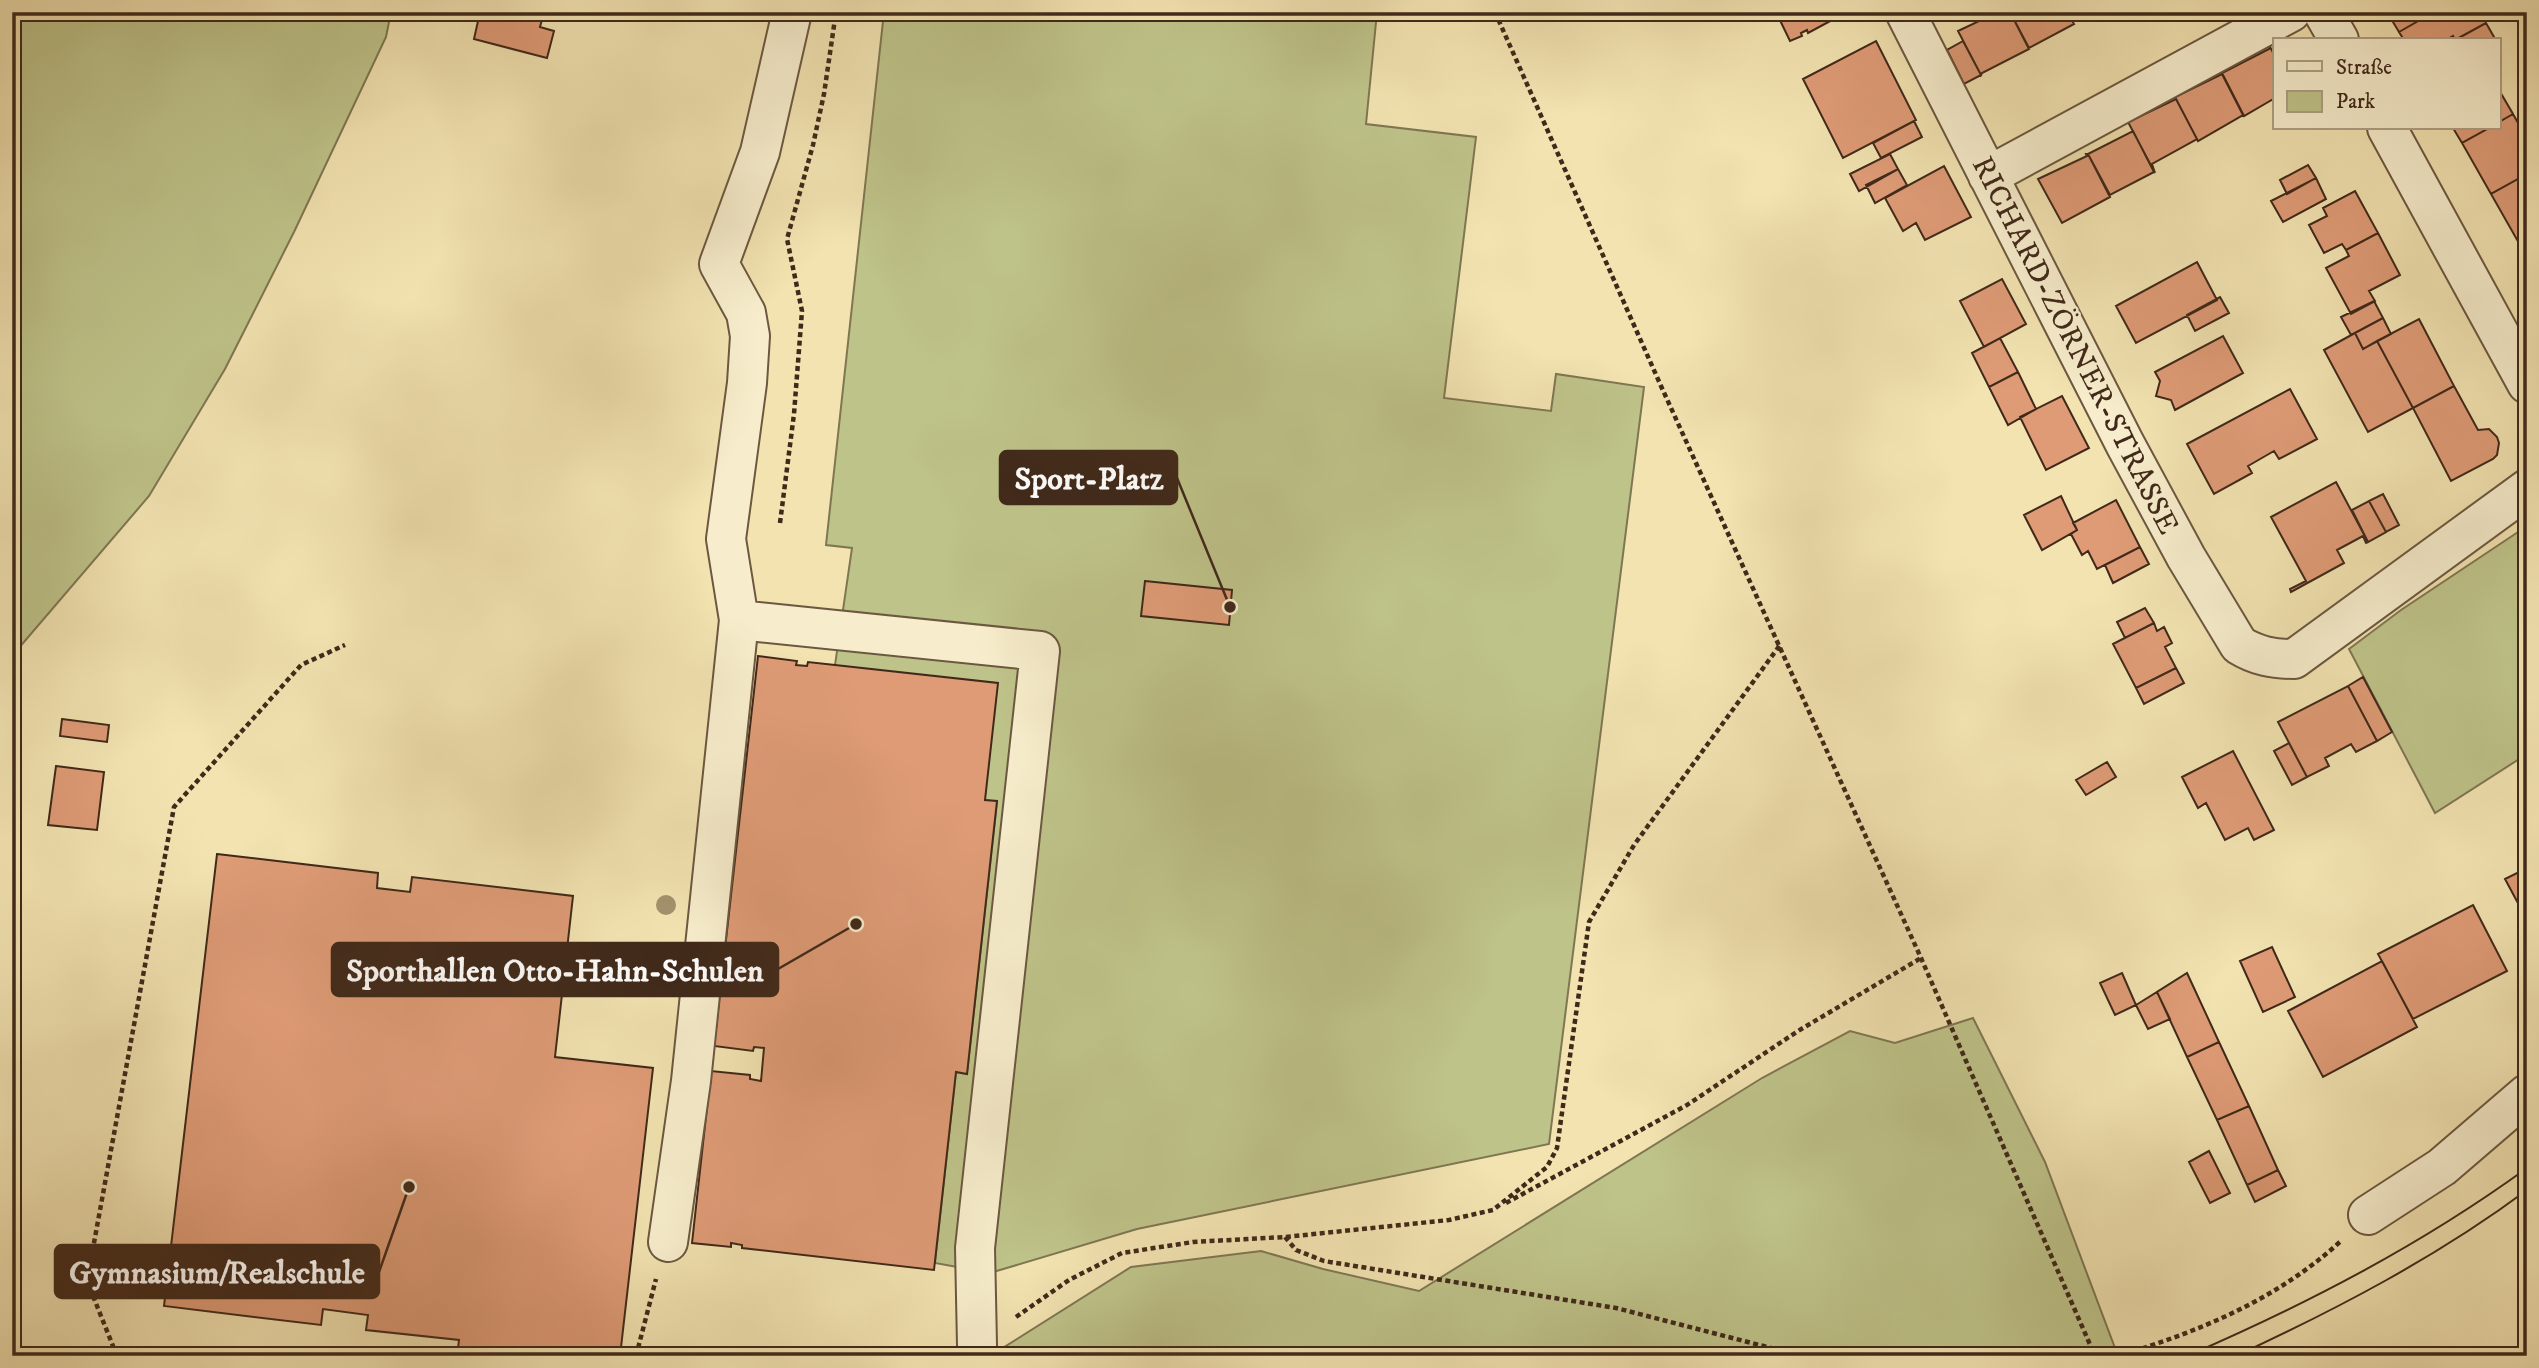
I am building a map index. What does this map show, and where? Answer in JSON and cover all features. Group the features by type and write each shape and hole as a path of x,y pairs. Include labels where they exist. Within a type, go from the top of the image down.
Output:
{"street":[{"path":"668,1242 691,1081 739,620 726,539 751,337 746,313 719,264 760,152 792,12"},
{"path":"1988,176 2291,12"},
{"path":"2323,12 2338,38"},
{"name":"RICHARD-ZÖRNER-STRASSE","path":"1916,16 1988,176 2125,444 2209,597 2239,645 2268,658 2294,659 2527,489"},
{"path":"2388,130 2527,384"},
{"path":"739,620 1040,651 975,1248 977,1345"},
{"path":"2368,1215 2442,1167 2527,1094"}],"path":[{"path":"780,523 794,414 802,311 787,239 821,106 836,12"},
{"path":"1495,12 1661,386 1921,958 2095,1356"},
{"path":"1493,1210 1547,1167 1557,1148 1589,922 1634,845 1780,644"},
{"path":"117,1356 87,1282 174,807 301,665 345,645"},
{"path":"977,1345 1069,1280 1122,1253 1193,1242 1285,1237 1449,1220 1493,1210 1687,1105 1798,1031 1921,958"},
{"path":"2118,1356 2197,1330 2276,1291 2316,1264 2368,1215"},
{"path":"1285,1237 1296,1250 1324,1261 1616,1308 1802,1356"},
{"path":"636,1356 647,1308 668,1242"}],"green space":[{"path":"12,12 391,12 386,37 294,232 225,369 149,496 12,656"},
{"path":"884,12 1377,12 1366,124 1476,137 1444,398 1551,411 1556,374 1644,387 1549,1144 1137,1229 990,1273 935,1263 956,1072 967,1074 997,802 985,800 835,665 852,548 826,545"},
{"path":"2527,526 2527,754 2435,813 2349,649 2401,610"},
{"path":"1973,1018 2045,1162 2118,1356 990,1356 1131,1267 1261,1251 1323,1269 1419,1291 1762,1078 1850,1031 1895,1043"}],"building":[{"path":"480,12 544,12 540,27 554,31 547,58 474,39"},
{"path":"1776,12 1847,12 1808,33 1807,30 1801,33 1802,36 1790,41"},
{"path":"1998,12 2010,12 2029,49 1981,75 1958,31"},
{"path":"2010,12 2067,12 2074,24 2029,48"},
{"path":"2387,12 2434,12 2399,32"},
{"path":"2434,12 2465,12 2468,17 2480,12 2486,23 2459,38 2403,38 2399,32"},
{"path":"2486,23 2494,37 2492,38 2459,38"},
{"path":"1876,41 1916,120 1843,158 1803,79"},
{"path":"1963,41 1981,75 1964,84 1947,50"},
{"path":"2270,47 2273,52 2273,99 2244,116 2222,73"},
{"path":"2222,74 2243,115 2198,141 2175,97"},
{"path":"2500,92 2513,114 2500,121"},
{"path":"2176,99 2197,139 2152,164 2155,173 2128,122"},
{"path":"2513,114 2527,139 2527,174 2491,194 2462,143 2485,130 2500,130 2500,121"},
{"path":"1914,121 1922,137 1881,158 1873,143"},
{"path":"2454,130 2485,130 2462,143"},
{"path":"2133,131 2154,172 2110,195 2088,154"},
{"path":"1890,154 1898,169 1859,191 1850,174"},
{"path":"2086,154 2110,197 2062,223 2038,179 2087,156"},
{"path":"2308,165 2316,178 2287,194 2280,180"},
{"path":"1944,166 1971,217 1925,240 1916,223 1903,231 1885,198"},
{"path":"1898,169 1907,185 1875,203 1866,185"},
{"path":"2527,174 2527,241 2520,245 2491,194"},
{"path":"2316,178 2326,199 2283,222 2271,201"},
{"path":"2355,191 2378,233 2346,250 2342,244 2324,253 2309,225 2327,216 2323,208"},
{"path":"2378,233 2400,275 2369,291 2375,301 2351,314 2326,268 2349,256 2346,250"},
{"path":"2197,262 2217,300 2136,343 2116,306"},
{"path":"2002,279 2026,324 1984,347 1960,301"},
{"path":"2220,297 2229,313 2195,331 2187,315"},
{"path":"2374,301 2383,318 2351,335 2341,317"},
{"path":"2383,318 2391,334 2363,349 2355,333"},
{"path":"2419,319 2454,386 2413,408 2377,341"},
{"path":"2355,333 2363,349 2377,341 2413,408 2368,432 2324,350"},
{"path":"2223,336 2243,373 2175,410 2171,400 2156,396 2160,381 2155,372"},
{"path":"2000,338 2018,372 1989,387 1972,353"},
{"path":"2018,372 2036,409 2008,425 1989,387"},
{"path":"2454,386 2478,430 2489,429 2499,443 2497,455 2493,459 2451,481 2413,408"},
{"path":"2290,389 2317,439 2279,459 2274,451 2248,466 2252,473 2214,494 2187,444"},
{"path":"2062,396 2089,448 2046,470 2020,417"},
{"path":"2336,482 2368,542 2366,543 2363,536 2337,550 2344,563 2291,592 2290,589 2306,581 2271,517"},
{"path":"2383,494 2399,525 2386,532 2369,501"},
{"path":"2061,496 2077,530 2042,550 2024,515"},
{"path":"2116,500 2140,547 2097,569 2088,551 2082,555 2071,534 2077,530 2073,523"},
{"path":"2369,501 2386,532 2368,542 2352,510"},
{"path":"2140,547 2149,564 2113,583 2105,565"},
{"path":"1145,581 1232,590 1229,625 1141,616"},
{"path":"2145,608 2154,623 2125,638 2117,622"},
{"path":"2154,623 2157,631 2164,627 2172,643 2165,647 2176,668 2136,688 2113,644"},
{"path":"758,656 797,661 796,665 807,666 808,662 998,683 985,800 997,801 967,1074 956,1072 934,1270 742,1248 742,1245 731,1243 731,1247 692,1243 711,1071 750,1075 750,1079 761,1081 764,1048 754,1047 753,1051 714,1046"},
{"path":"2176,668 2184,683 2144,704 2136,688"},
{"path":"2363,677 2392,732 2377,741 2348,686"},
{"path":"2348,686 2377,741 2356,752 2351,744 2325,758 2329,766 2307,777 2278,722"},
{"path":"62,719 109,725 107,742 60,736"},
{"path":"2289,743 2307,777 2292,785 2274,751"},
{"path":"2233,751 2274,830 2254,840 2248,828 2225,840 2206,803 2198,808 2182,777"},
{"path":"2107,762 2116,777 2086,795 2076,780"},
{"path":"56,766 104,772 97,830 48,825"},
{"path":"217,854 378,873 377,888 410,892 412,877 573,896 555,1057 653,1068 620,1356 457,1356 459,1340 366,1330 368,1315 323,1309 321,1325 164,1306"},
{"path":"2527,868 2527,920 2505,879"},
{"path":"2473,905 2507,971 2413,1019 2378,954"},
{"path":"2272,947 2295,997 2263,1012 2240,961"},
{"path":"2382,961 2417,1027 2323,1077 2288,1011"},
{"path":"2122,973 2136,1005 2115,1015 2100,983"},
{"path":"2187,973 2219,1042 2187,1057 2157,992"},
{"path":"2157,992 2170,1019 2148,1029 2136,1005"},
{"path":"2219,1042 2249,1106 2217,1120 2187,1057"},
{"path":"2249,1106 2278,1170 2247,1185 2217,1120"},
{"path":"2209,1151 2230,1193 2210,1203 2189,1162"},
{"path":"2278,1170 2286,1186 2255,1202 2247,1185"},
{"path":"215,1347 270,1353 269,1356 214,1356"}],"tram line":[{"path":"2187,1356 2276,1316 2404,1248 2527,1168"},
{"path":"2236,1356 2311,1320 2422,1260 2527,1190"}],"place":[{"name":"Sport-Platz","path":"1230,607"},
{"name":"Sporthallen Otto-Hahn-Schulen","path":"856,924"},
{"name":"Gymnasium/Realschule","path":"409,1187"}]}
